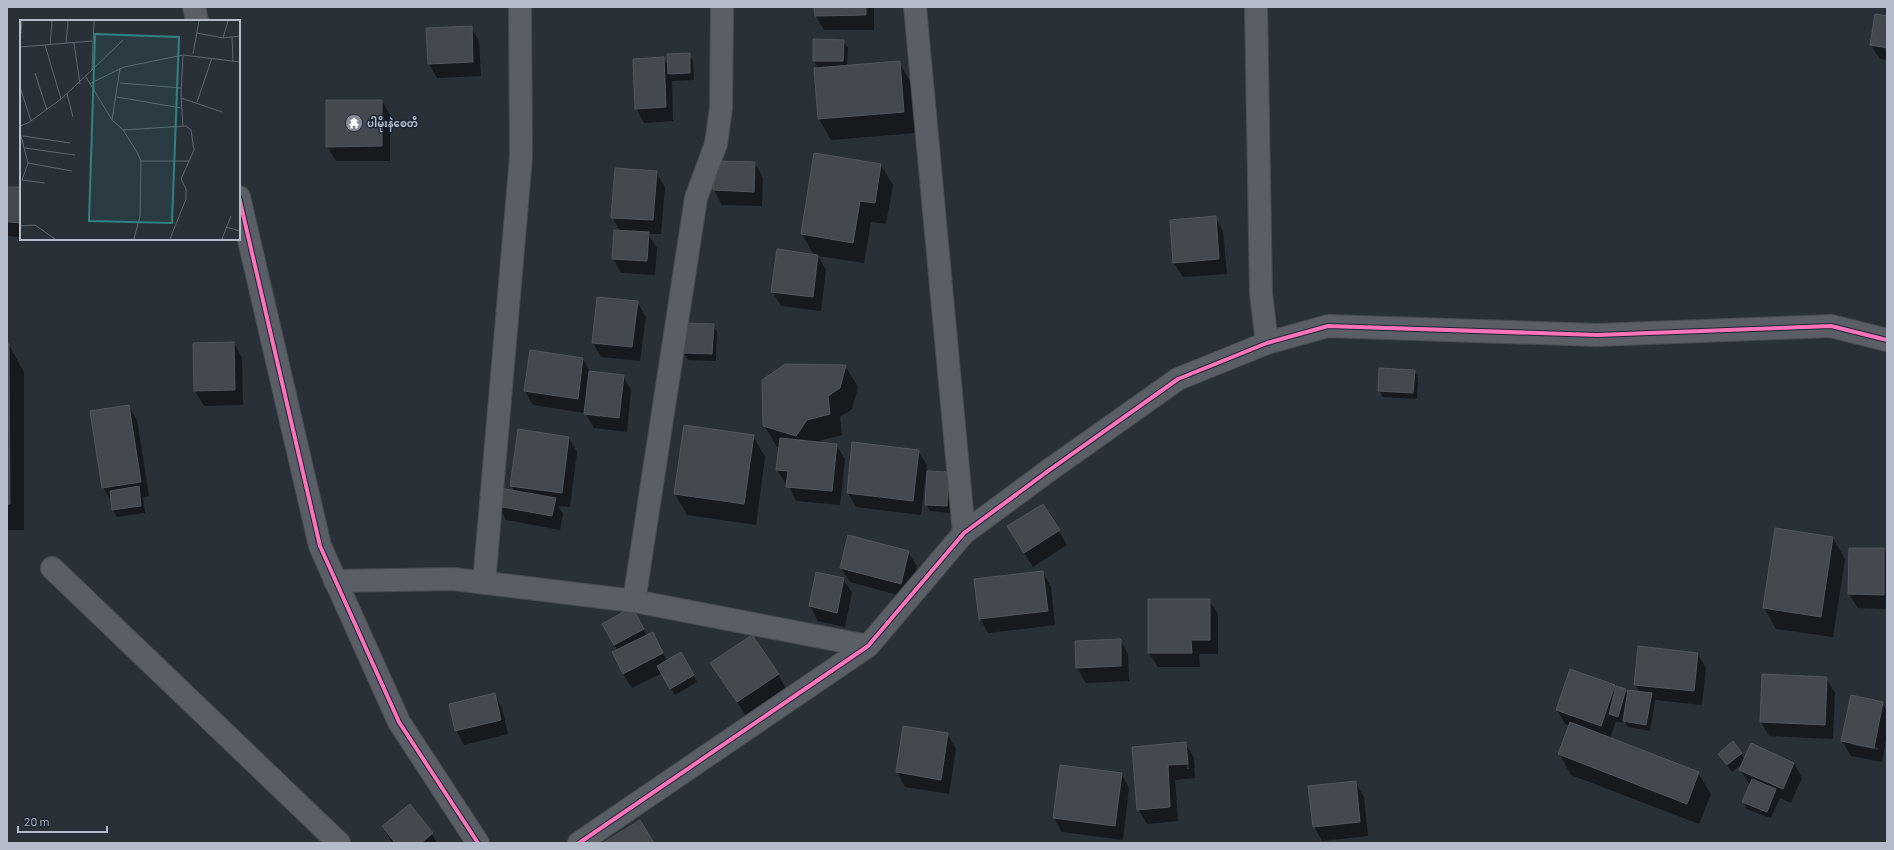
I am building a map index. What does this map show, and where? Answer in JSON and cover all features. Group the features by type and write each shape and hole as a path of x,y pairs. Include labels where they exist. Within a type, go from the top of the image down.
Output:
{"street":[{"path":"194,7 197,20"},
{"path":"484,583 521,156 520,7"},
{"path":"634,601 696,198 716,144 721,108 722,7"},
{"path":"915,7 964,533"},
{"path":"1256,7 1261,293 1267,343"},
{"path":"240,201 320,546 399,722 478,843"},
{"path":"579,843 868,646 964,533 1178,379 1267,343 1328,326 1597,334 1831,326 1887,340"},
{"path":"52,568 339,843"},
{"path":"335,581 453,579 634,601 868,646"}],"building":[{"path":"814,7 866,7 866,15 815,16"},
{"path":"1875,14 1887,16 1887,48 1870,45"},
{"path":"472,26 473,62 428,64 426,28"},
{"path":"813,39 844,40 843,61 813,61"},
{"path":"690,53 690,73 668,74 667,54"},
{"path":"664,57 666,107 635,109 633,59"},
{"path":"900,61 904,112 818,119 814,68"},
{"name":"ပါမိုးနဲစေတီ","path":"326,100 382,100 382,146 326,147"},
{"path":"814,153 881,164 875,203 860,201 853,243 801,234"},
{"path":"713,161 755,162 754,192 713,190"},
{"path":"615,168 657,171 653,220 611,218"},
{"path":"7,187 20,187 20,223 7,222"},
{"path":"1216,216 1219,259 1173,263 1170,220"},
{"path":"614,230 649,232 647,261 612,259"},
{"path":"777,249 818,255 813,297 771,292"},
{"path":"597,297 638,301 632,347 592,343"},
{"path":"684,323 714,324 712,354 683,353"},
{"path":"234,342 235,390 194,391 193,343"},
{"path":"7,344 9,344 10,504 7,504"},
{"path":"530,350 583,358 578,399 524,391"},
{"path":"785,364 846,365 840,388 828,396 830,414 807,420 796,436 763,426 762,380"},
{"path":"1379,368 1415,370 1413,393 1378,391"},
{"path":"589,371 624,375 619,418 584,414"},
{"path":"129,405 141,482 102,488 90,411"},
{"path":"684,425 754,435 744,504 674,494"},
{"path":"518,429 569,437 562,493 510,486"},
{"path":"780,438 837,444 832,491 786,487 788,471 776,470"},
{"path":"852,442 919,450 913,501 847,493"},
{"path":"927,471 949,472 947,506 925,505"},
{"path":"139,486 141,506 112,510 110,491"},
{"path":"500,488 556,498 552,516 497,506"},
{"path":"1043,504 1060,530 1024,553 1007,526"},
{"path":"1775,528 1833,537 1821,617 1763,608"},
{"path":"848,535 909,551 901,584 840,568"},
{"path":"1849,548 1884,548 1884,595 1848,594"},
{"path":"1043,571 1048,611 979,619 974,579"},
{"path":"816,572 844,578 837,613 809,606"},
{"path":"1148,599 1210,599 1210,640 1191,640 1192,653 1148,653"},
{"path":"632,607 644,629 614,645 602,624"},
{"path":"653,632 663,653 623,674 612,652"},
{"path":"752,635 779,674 737,702 710,663"},
{"path":"1121,639 1121,666 1076,668 1075,641"},
{"path":"1638,646 1698,653 1694,691 1634,685"},
{"path":"681,652 694,675 670,689 657,666"},
{"path":"1570,669 1615,685 1601,726 1556,710"},
{"path":"1762,674 1827,677 1825,725 1760,722"},
{"path":"1616,686 1626,689 1618,717 1609,714"},
{"path":"1628,690 1652,693 1646,725 1623,721"},
{"path":"495,693 501,720 455,731 449,704"},
{"path":"1851,695 1883,702 1874,748 1841,741"},
{"path":"1570,722 1699,772 1687,804 1558,754"},
{"path":"903,726 948,733 941,780 896,772"},
{"path":"1733,741 1742,753 1727,765 1718,754"},
{"path":"1186,742 1188,764 1168,765 1170,807 1137,810 1132,747"},
{"path":"1751,743 1794,763 1783,789 1739,770"},
{"path":"1060,765 1122,773 1115,826 1053,818"},
{"path":"1752,779 1776,789 1767,812 1742,802"},
{"path":"1356,781 1360,822 1313,827 1308,786"},
{"path":"410,804 433,833 421,843 395,843 382,826"},
{"path":"640,820 654,843 603,843"}],"cycle path":[{"path":"240,201 320,546 399,722 478,843"},
{"path":"579,843 868,646 964,533 1048,471 1178,379 1267,343 1328,326 1597,335 1831,326 1887,340"}],"place":[{"name":"ပါမိုးနဲစေတီ","path":"354,123"}]}
